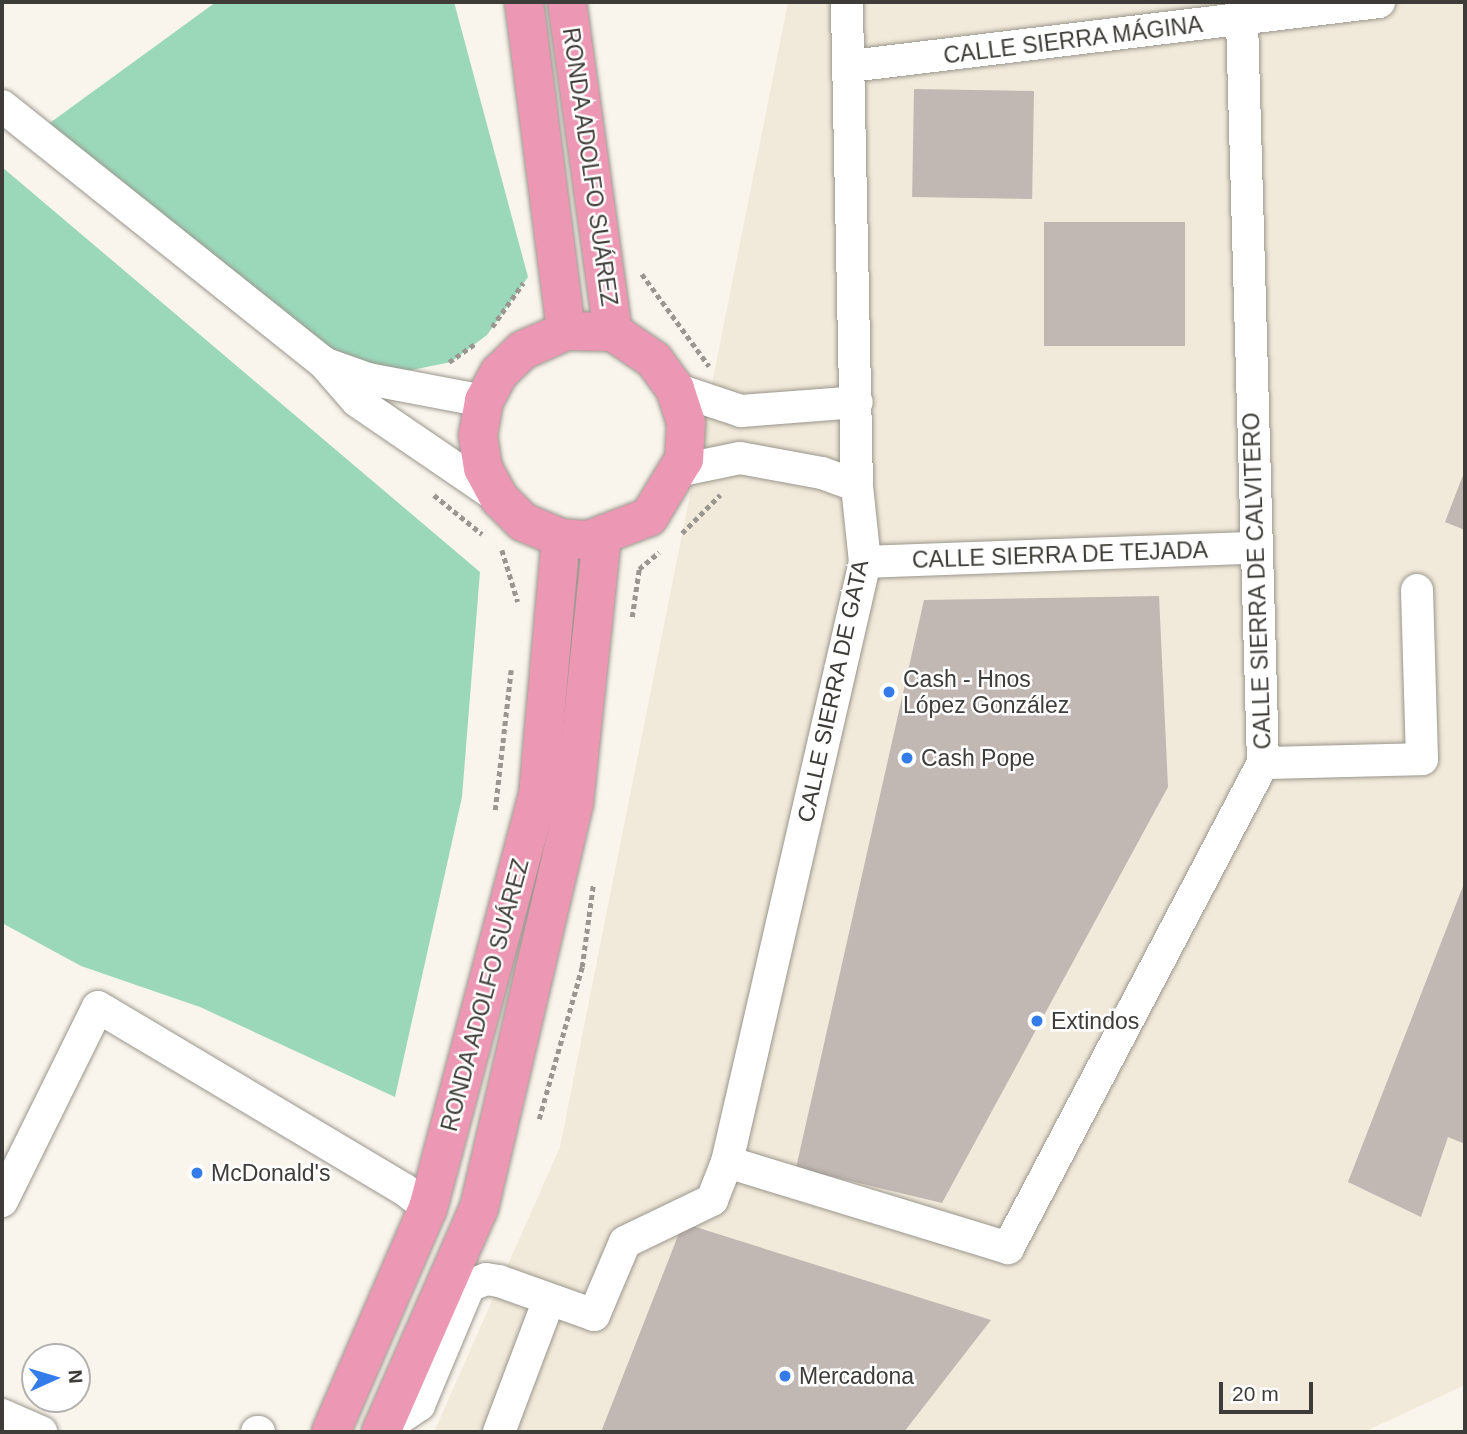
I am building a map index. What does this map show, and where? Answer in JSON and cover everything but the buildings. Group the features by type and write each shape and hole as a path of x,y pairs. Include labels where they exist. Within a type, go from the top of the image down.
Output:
{"main road":[{"name":"RONDA ADOLFO SUÁREZ","path":"524,2 566,331"},
{"name":"RONDA ADOLFO SUÁREZ","path":"567,2 612,332"},
{"path":"566,331 612,332 654,360 675,389 685,423 684,459 649,517 602,537 561,538 523,522 499,498 481,457 478,435 484,401 499,373 523,350 566,331"},
{"name":"RONDA ADOLFO SUÁREZ","path":"382,1431 479,1208 573,803 602,537"},
{"name":"RONDA ADOLFO SUÁREZ","path":"331,1432 428,1208 538,794 561,538"}],"street":[{"name":"CALLE SIERRA DE GATA","path":"548,1301 594,1315 625,1242 712,1200 727,1162 865,562 857,486 847,2"},
{"name":"CALLE SIERRA MÁGINA","path":"850,66 1379,2"},
{"name":"CALLE SIERRA DE CALVITERO","path":"727,1162 1008,1248 1264,763 1255,548 1242,20"},
{"path":"2,106 324,363 357,401 499,498"},
{"path":"324,363 368,379 484,401"},
{"path":"675,389 741,411 857,402"},
{"path":"677,471 740,458 822,473 857,486"},
{"name":"CALLE SIERRA DE TEJADA","path":"865,562 1255,548"},
{"path":"1264,763 1422,759 1417,590"},
{"path":"2,1201 98,1007 405,1190 428,1208"},
{"path":"382,1431 419,1405 469,1286 486,1279 499,1281 548,1301 499,1432"}],"path":[{"path":"437,365 451,362 487,335 528,277"},
{"path":"430,492 502,551 518,598 517,611"},
{"path":"495,814 512,659"}],"shaded area":[{"path":"788,2 1465,2 1465,1385 1364,1432 434,1432 560,1147"}],"green space":[{"path":"216,2 454,2 528,277 487,335 451,362 368,379 36,133"},
{"path":"2,167 480,572 462,797 395,1097 200,1007 81,966 2,923"}],"place":[{"name":"Cash - Hnos López González","path":"889,692"},
{"name":"Cash Pope","path":"907,758"},
{"name":"Extindos","path":"1037,1021"},
{"name":"McDonald's","path":"197,1173"},
{"name":"Mercadona","path":"785,1376"}]}
